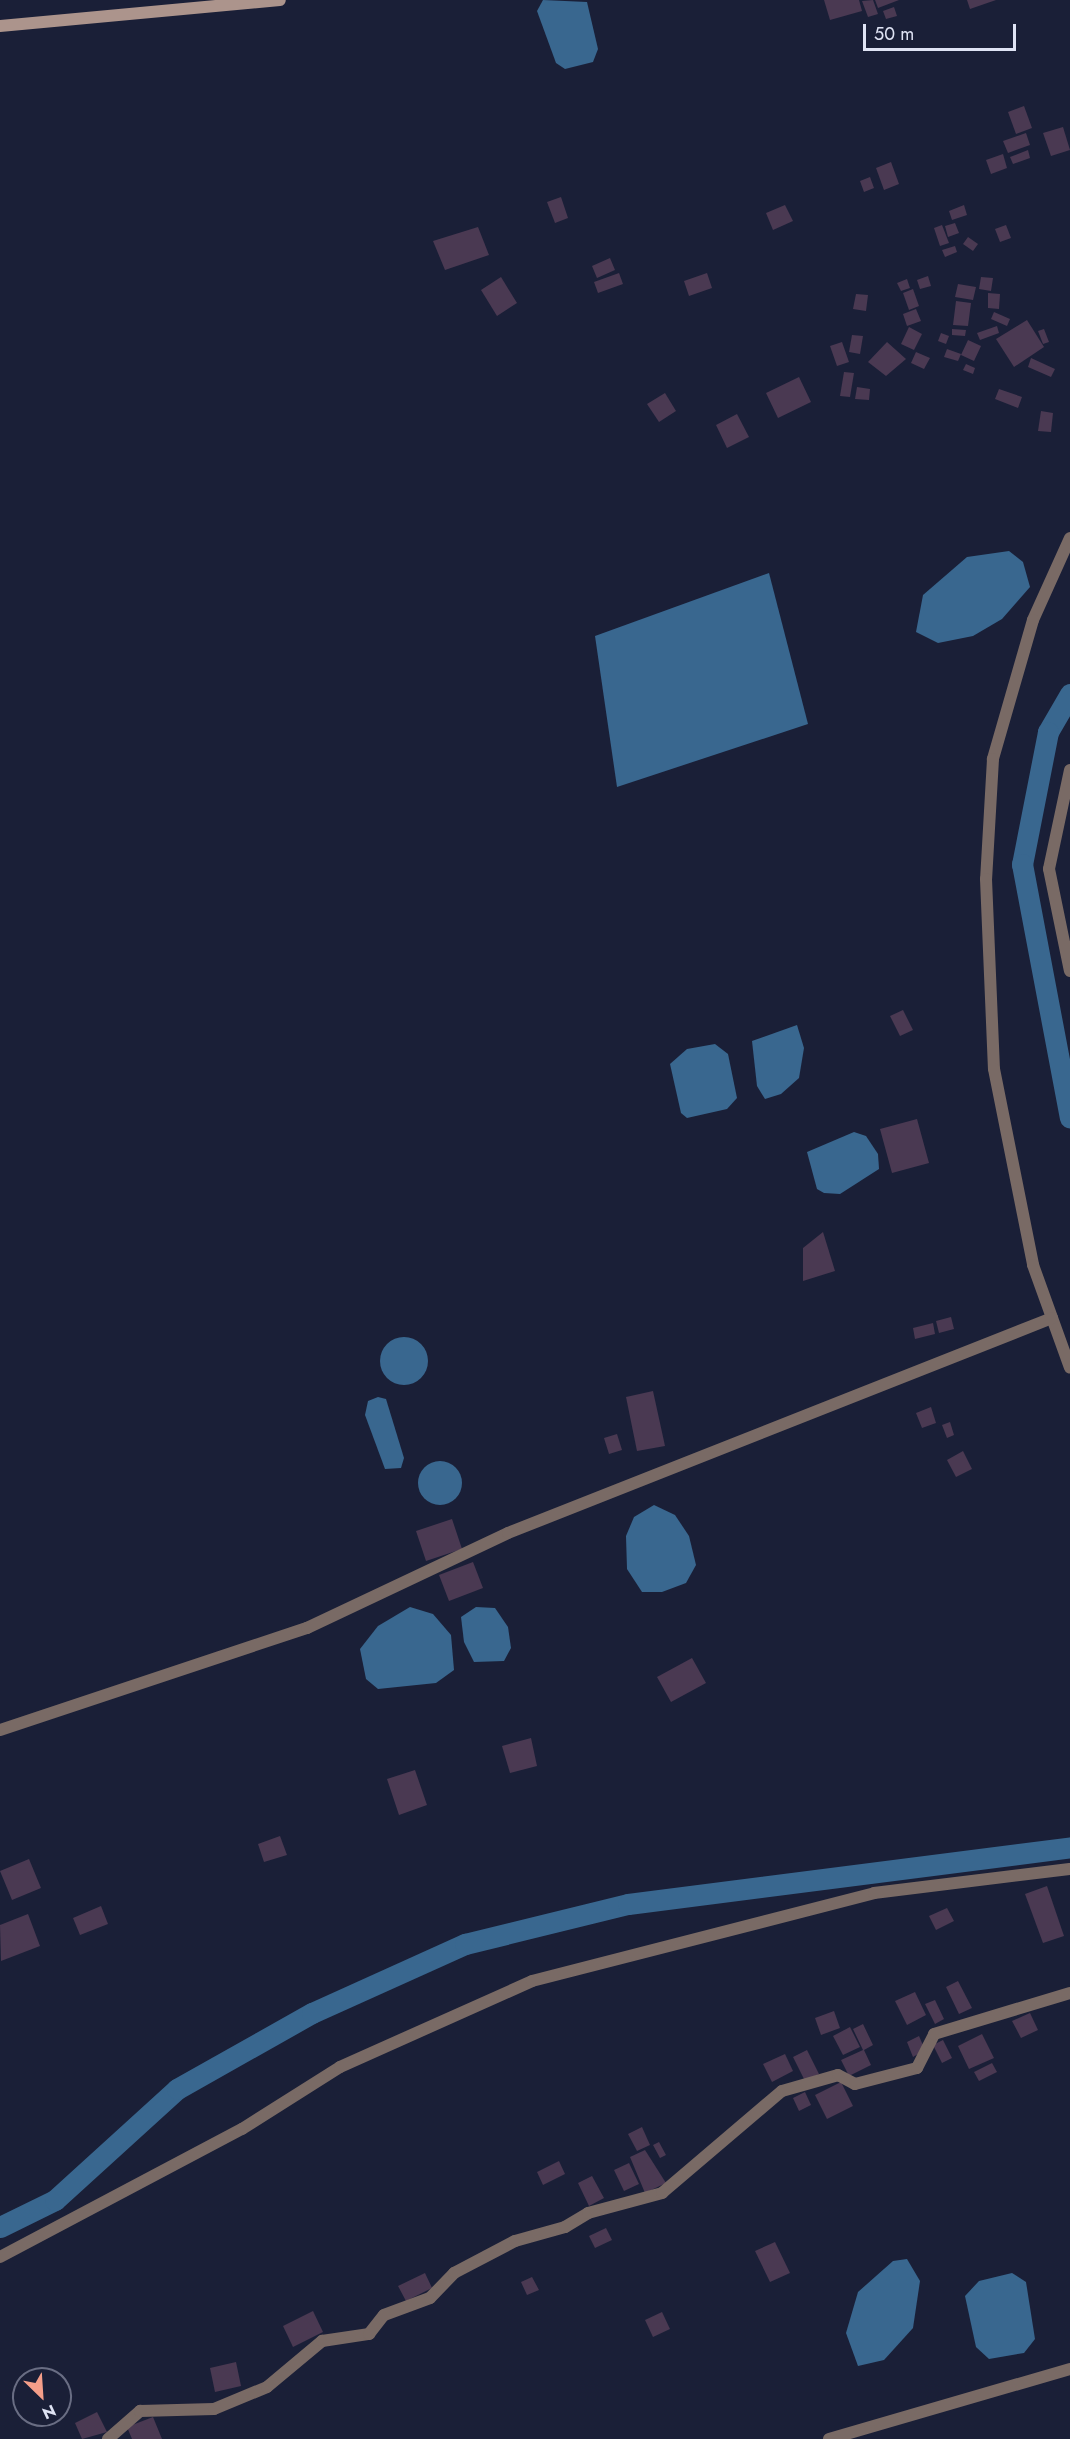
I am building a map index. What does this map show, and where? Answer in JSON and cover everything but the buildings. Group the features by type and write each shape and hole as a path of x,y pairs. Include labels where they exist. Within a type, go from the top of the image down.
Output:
{"main road":[{"path":"0,26 280,0"}],"street":[{"path":"1070,538 1034,620 993,759 986,879 994,1069 1032,1265 1070,1368"},
{"path":"1070,770 1049,869 1070,971"},
{"path":"0,1730 308,1628 508,1533 1052,1318"},
{"path":"0,2257 242,2129 340,2067 532,1981 874,1893 1070,1869"},
{"path":"108,2439 140,2411 214,2409 267,2387 322,2341 369,2334 384,2315 430,2298 454,2273 515,2241 565,2227 588,2213 662,2193 782,2091 838,2075 855,2084 917,2068 928,2054 934,2034 1070,1993"},
{"path":"829,2439 1070,2369"}],"water":[{"path":"543,0 587,2 598,49 593,62 565,69 556,63 537,11"},
{"path":"1009,551 1023,562 1030,587 1002,619 973,636 938,643 916,632 923,595 967,557"},
{"path":"769,573 808,724 617,787 595,636"},
{"path":"797,1025 804,1048 799,1078 781,1094 765,1099 757,1086 752,1041"},
{"path":"715,1044 728,1054 737,1098 727,1109 687,1118 681,1113 670,1064 687,1049"},
{"path":"854,1132 866,1136 878,1154 879,1169 840,1194 824,1193 817,1189 807,1152"},
{"path":"399,1337 409,1337 421,1344 428,1356 428,1366 421,1378 409,1385 399,1385 384,1374 380,1366 380,1356 391,1341"},
{"path":"378,1397 386,1399 404,1458 401,1468 385,1469 365,1415 368,1401"},
{"path":"440,1461 449,1462 456,1467 461,1474 461,1492 456,1499 449,1504 440,1505 431,1504 424,1499 419,1492 418,1483 419,1474 424,1467 431,1462"},
{"path":"654,1505 675,1515 689,1536 696,1565 686,1583 662,1592 642,1592 627,1569 626,1536 634,1517"},
{"path":"410,1607 433,1614 451,1635 454,1670 436,1683 378,1689 366,1679 360,1649 378,1626"},
{"path":"476,1607 495,1608 508,1627 511,1648 504,1661 474,1662 464,1642 461,1617"},
{"path":"907,2259 920,2281 913,2328 884,2360 858,2366 846,2333 858,2292 893,2261"},
{"path":"1012,2273 1026,2282 1035,2339 1024,2353 989,2359 976,2347 965,2296 979,2281"}],"waterway":[{"path":"1070,694 1048,732 1022,864 1070,1118"},
{"path":"0,2227 55,2200 177,2089 312,2013 465,1944 628,1904 1070,1847"}]}
